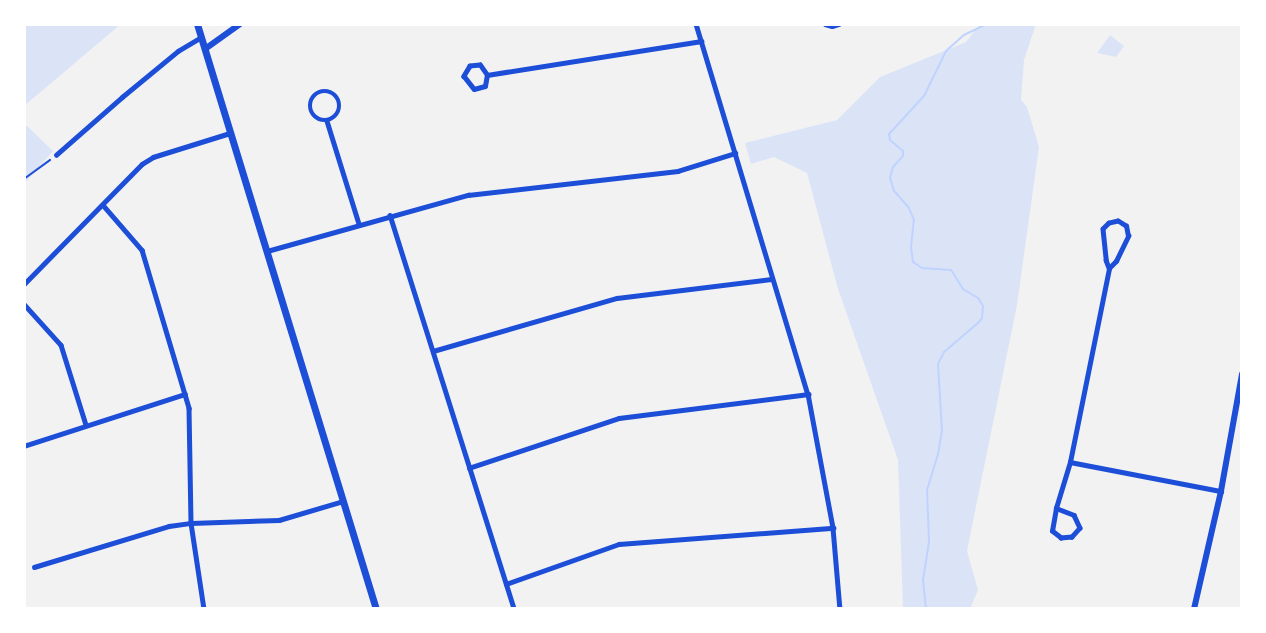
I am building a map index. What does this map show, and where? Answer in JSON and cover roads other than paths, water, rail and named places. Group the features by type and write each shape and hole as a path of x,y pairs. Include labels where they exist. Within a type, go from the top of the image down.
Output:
{"main road":[{"path":"197,24 376,609"}],"street":[{"path":"205,49 240,24"},
{"path":"696,24 771,279 808,394 832,528 840,609"},
{"path":"825,24 832,26 839,24"},
{"path":"57,154 178,51 201,37"},
{"path":"487,75 701,41"},
{"path":"480,65 487,75 485,86 474,89 464,76 470,66 480,65"},
{"path":"323,91 335,94 340,104 337,116 327,121 315,118 309,108 313,96 323,91"},
{"path":"327,121 359,224"},
{"path":"24,284 141,164 153,157 230,133"},
{"path":"267,251 468,195 678,171 735,153"},
{"path":"103,205 142,250 189,408 191,523 204,609"},
{"path":"390,215 514,609"},
{"path":"1056,508 1074,515 1080,528 1072,537 1060,537 1052,531 1056,508 1070,462 1109,268 1103,229 1109,222 1118,221 1126,226 1128,236 1116,261 1109,268"},
{"path":"433,351 617,298 771,279"},
{"path":"24,304 61,345 86,425"},
{"path":"1194,609 1238,409 1242,374"},
{"path":"24,446 185,394"},
{"path":"469,468 619,418 808,394"},
{"path":"1070,462 1221,491"},
{"path":"34,567 169,526 279,520 343,501"},
{"path":"506,584 619,544 832,528"}],"waterway":[{"path":"926,609 923,580 929,541 927,490 938,455 942,431 938,364 944,352 982,318 983,306 978,298 963,289 951,270 922,268 913,262 911,247 914,220 909,208 894,191 890,178 893,167 903,156 903,151 890,140 889,134 924,96 946,51 964,35 987,24"}]}
